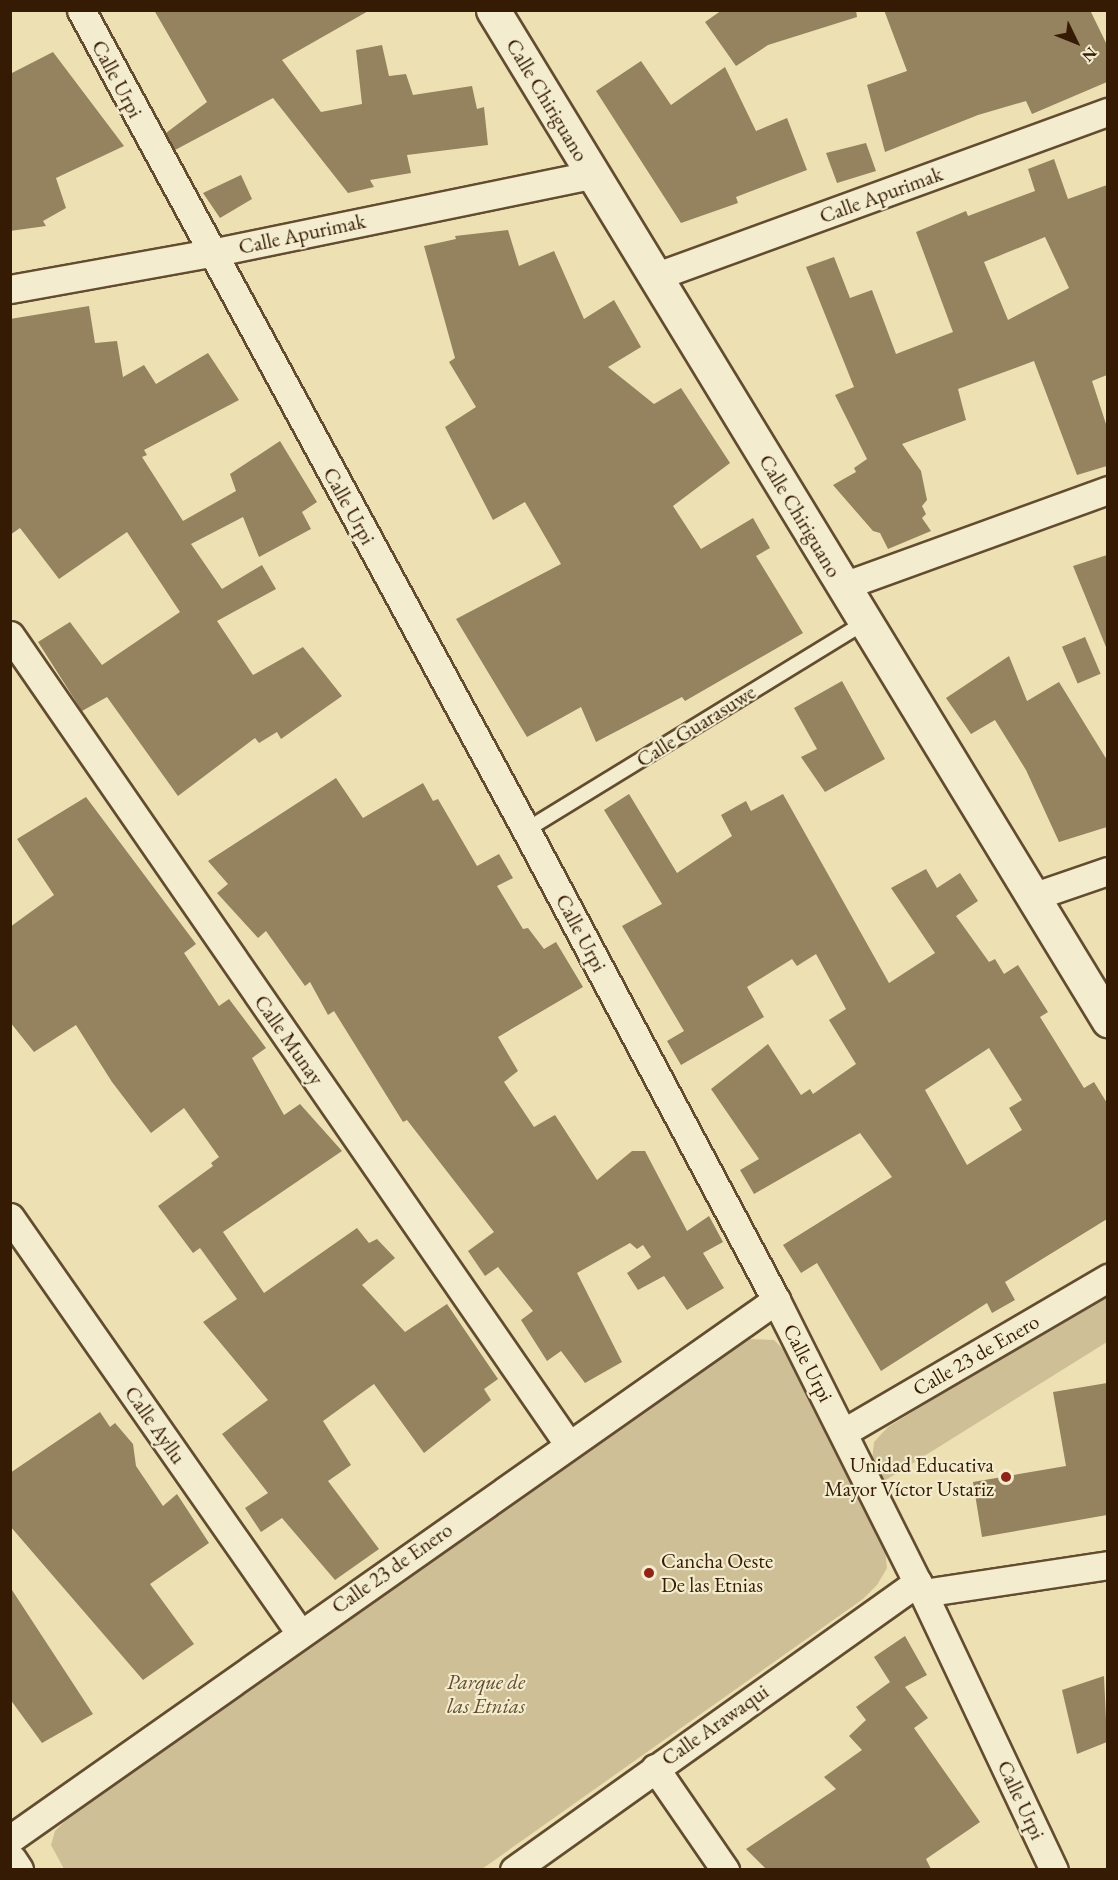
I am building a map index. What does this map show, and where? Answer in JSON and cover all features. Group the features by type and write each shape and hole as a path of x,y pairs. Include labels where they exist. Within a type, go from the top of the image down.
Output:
{"main road":[{"name":"Calle Chiriguano","path":"493,10 1107,1020"},
{"path":"10,1861 16,1869"}],"street":[{"name":"Calle Urpi","path":"81,10 526,830 776,1300 920,1587 1054,1869"},
{"name":"Calle Apurimak","path":"654,278 1107,112"},
{"name":"Calle Apurimak","path":"10,289 211,253 592,175"},
{"path":"843,586 1107,490"},
{"name":"Calle Munay","path":"10,635 568,1444"},
{"path":"1032,897 1107,871"},
{"name":"Calle Ayllu","path":"10,1217 300,1633"},
{"name":"Calle 23 de Enero","path":"844,1432 1107,1278"},
{"name":"Calle 23 de Enero","path":"10,1839 568,1444 776,1300"},
{"name":"Calle Arawaqui","path":"514,1869 655,1768 920,1587 1107,1565"},
{"path":"655,1768 725,1869"}],"lane":[{"name":"Calle Guarasuwe","path":"526,830 865,622"}],"green space":[{"path":"1107,1292 1107,1342 881,1483 872,1461 874,1442 888,1427"},
{"name":"Parque de las Etnias","path":"749,1339 774,1340 785,1351 885,1549 887,1568 877,1585 863,1599 482,1869 64,1869 51,1845 55,1831 70,1816"}],"building":[{"path":"154,10 370,10 282,60 321,112 362,104 356,50 382,45 389,76 406,74 413,95 472,86 477,109 484,107 488,145 407,155 411,173 370,180 374,187 348,193 273,98 175,150 166,133 207,102"},
{"path":"722,10 856,10 857,17 768,45 736,66 705,22"},
{"path":"884,10 1090,10 1107,45 1107,82 1032,114 1026,101 978,115 885,152 867,85 907,71"},
{"path":"53,52 124,146 56,178 66,208 43,221 46,226 10,231 10,74"},
{"path":"641,61 671,105 725,67 756,131 787,118 807,170 736,197 738,203 681,223 596,91"},
{"path":"866,143 876,171 837,183 826,153"},
{"path":"1054,159 1068,199 1107,185 1107,375 1092,381 1107,427 1107,466 1077,475 1034,361 958,389 966,420 902,444 921,471 927,500 922,506 926,514 922,518 931,531 888,549 880,533 873,531 833,485 856,472 854,468 867,459 835,395 854,387 806,267 834,257 850,298 872,290 896,354 953,332 916,232 966,211 968,216 1035,191 1028,169","holes":["1045,237 1069,288 1008,320 984,262"]},
{"path":"241,175 252,199 220,218 203,193"},
{"path":"508,230 519,266 554,251 584,319 614,300 641,347 608,367 654,404 681,388 730,463 673,506 701,549 753,518 770,548 756,556 803,633 685,701 682,697 596,742 581,707 527,737 456,619 561,564 525,502 493,520 445,427 476,407 449,362 455,358 424,246 456,239 455,236"},
{"path":"89,306 95,343 117,341 123,377 144,365 156,384 208,353 239,400 144,450 147,455 142,457 183,521 236,491 230,474 280,441 317,502 302,512 311,529 259,557 243,517 191,544 222,589 262,565 276,589 217,621 253,675 303,647 342,696 281,739 277,732 259,743 255,738 178,796 107,697 82,711 38,642 70,622 102,665 180,612 127,532 59,579 20,528 10,535 10,319"},
{"path":"1107,555 1107,647 1106,647 1073,566"},
{"path":"1085,637 1101,674 1078,684 1062,647"},
{"path":"1009,656 1027,701 1059,682 1107,760 1107,827 1059,842 1026,770 995,720 971,734 946,698"},
{"path":"842,681 885,759 825,792 801,757 817,749 794,708"},
{"path":"336,778 363,818 423,783 433,801 438,799 477,866 499,854 513,878 497,886 523,929 528,928 544,949 556,942 583,987 498,1037 518,1071 504,1082 534,1127 555,1115 597,1180 632,1151 645,1151 687,1231 709,1216 723,1242 703,1253 724,1288 687,1310 664,1276 638,1290 627,1273 651,1257 643,1245 637,1249 630,1243 577,1273 622,1362 585,1383 561,1351 547,1361 521,1320 533,1311 498,1267 485,1276 468,1251 494,1232 407,1120 403,1122 334,1011 328,1015 310,982 305,986 266,931 258,938 217,893 228,884 208,861"},
{"path":"629,794 677,873 732,836 721,815 746,801 751,811 783,794 889,983 935,953 891,888 926,869 937,888 960,873 978,901 956,916 989,962 995,959 1004,974 1018,965 1048,1012 1040,1017 1084,1088 1094,1082 1107,1103 1107,1219 1005,1282 1015,1300 992,1313 987,1303 881,1371 817,1263 801,1273 783,1245 892,1177 860,1133 754,1194 740,1170 759,1159 711,1089 768,1044 801,1095 810,1089 813,1094 856,1064 829,1020 846,1009 816,954 797,966 792,959 747,987 764,1017 681,1065 667,1041 684,1031 622,926 662,904 604,810","holes":["989,1048 1022,1100 1009,1108 1022,1130 967,1165 925,1090"]},
{"path":"86,797 196,944 184,953 219,1006 229,999 266,1048 252,1058 284,1115 300,1104 342,1151 223,1232 264,1293 357,1228 369,1243 377,1239 395,1258 362,1285 405,1332 447,1304 498,1379 484,1389 491,1400 424,1453 374,1384 323,1421 351,1465 328,1481 379,1549 335,1580 282,1518 261,1532 245,1508 268,1493 222,1434 268,1400 203,1322 237,1299 200,1248 193,1253 158,1206 213,1166 211,1163 219,1157 184,1108 151,1133 112,1082 76,1025 34,1052 10,1022 10,927 54,895 17,839"},
{"path":"1107,1383 1107,1515 982,1537 973,1482 1066,1466 1053,1392"},
{"path":"100,1412 110,1427 115,1423 133,1444 136,1466 163,1506 177,1494 209,1543 150,1584 194,1644 143,1680 10,1526 10,1473"},
{"path":"10,1587 93,1714 42,1743 10,1699"},
{"path":"905,1636 927,1675 905,1687 928,1718 914,1728 980,1822 926,1859 931,1869 766,1869 746,1849 836,1789 824,1777 862,1750 849,1736 866,1720 856,1707 890,1682 874,1657"},
{"path":"1104,1676 1107,1742 1077,1754 1062,1690"}],"place":[{"name":"Unidad Educativa Mayor Víctor Ustariz","path":"1006,1477"},
{"name":"Cancha Oeste De las Etnias","path":"649,1573"}]}
